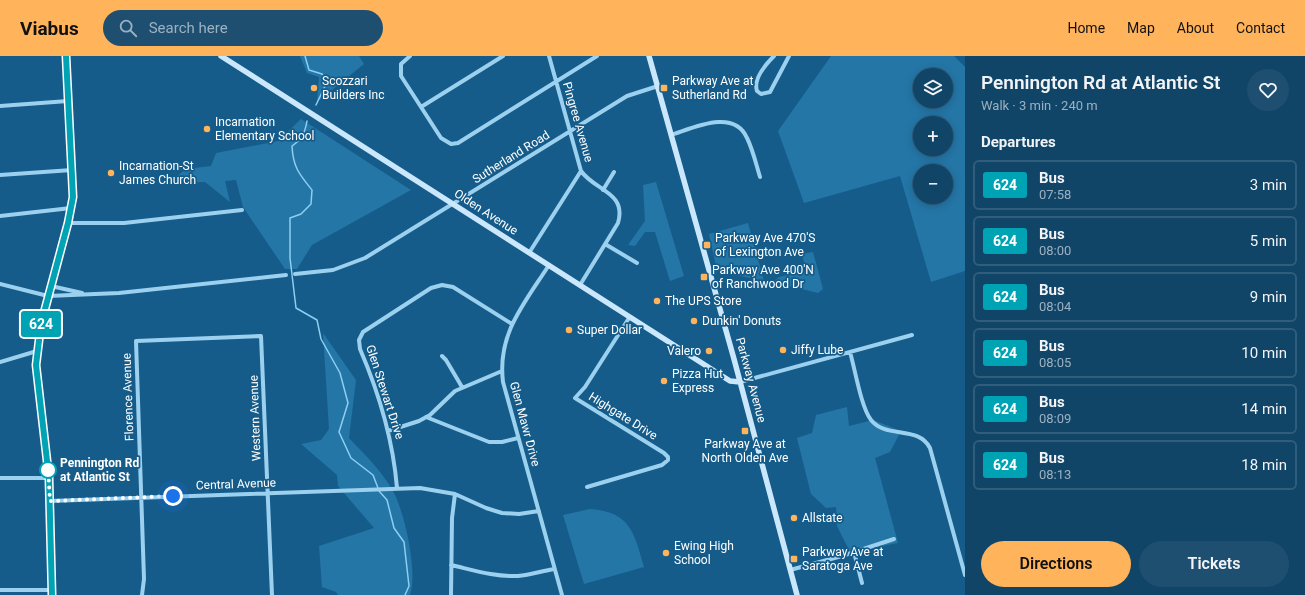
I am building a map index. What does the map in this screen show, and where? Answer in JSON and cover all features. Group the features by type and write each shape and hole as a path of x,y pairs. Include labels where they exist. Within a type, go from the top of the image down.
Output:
{"main road":[{"path":"52,593 49,478 37,376 37,351 41,324 71,208 72,170 66,56"},
{"name":"Olden Avenue","path":"221,56 580,285 629,318 730,381 740,382"},
{"name":"Parkway Avenue","path":"649,56 740,382 797,595"}],"street":[{"path":"410,56 401,64 400,72 421,107 445,142 451,144 458,143 597,56"},
{"path":"421,107 503,56"},
{"name":"Pingree Avenue","path":"549,56 582,171 589,180 615,199 620,213 618,224 580,285"},
{"path":"774,56 763,69 756,85 757,90 761,94 767,94 771,91 789,56"},
{"name":"Sutherland Road","path":"295,274 345,267 365,258 627,96 658,86"},
{"path":"0,106 68,101"},
{"path":"671,135 716,122 732,123 742,130 748,138 760,177"},
{"path":"0,175 72,170"},
{"path":"529,253 582,171"},
{"path":"603,190 614,172"},
{"path":"0,216 71,208"},
{"path":"68,223 124,223 242,210"},
{"path":"605,244 637,263"},
{"name":"Glen Mawr Drive","path":"548,265 512,324 503,350 502,371 518,438 562,595"},
{"path":"0,284 48,296 119,293 286,275"},
{"name":"Glen Stewart Drive","path":"397,488 394,458 388,431 372,379 360,348 360,336 366,329 431,288 442,285 458,289 512,324"},
{"path":"51,286 88,294"},
{"name":"Highgate Drive","path":"587,487 662,465 668,460 668,457 664,454 575,398 585,386 629,318"},
{"path":"740,382 912,335"},
{"name":"Florence Avenue","path":"142,595 144,579 136,341 262,336"},
{"name":"Western Avenue","path":"262,336 272,595"},
{"path":"0,362 37,351"},
{"path":"850,352 866,411 872,421 888,431 919,437 930,448 965,575"},
{"path":"442,356 462,387"},
{"path":"388,431 410,425 426,417 448,396 462,387 502,371"},
{"path":"426,417 490,442 502,442 518,438"},
{"path":"0,478 49,478"},
{"name":"Central Avenue","path":"50,501 397,488 433,489 455,494 486,508 502,513 519,514 539,511"},
{"path":"451,595 452,518 455,494"},
{"path":"790,570 894,539"},
{"path":"854,552 862,583"},
{"path":"451,565 489,574 508,576 528,575 554,569"},
{"path":"0,590 52,593"}],"shaded area":[{"path":"300,56 359,56 364,64 317,102 319,77 307,73"},
{"path":"831,56 954,56 965,67 965,271 931,282 900,176 804,203 778,131"},
{"path":"301,119 411,190 312,245 297,269 285,269 243,207 236,180 225,181 230,202 205,182 168,183 186,169 211,166 216,153 278,141"},
{"path":"656,182 684,276 670,281 655,232 645,232 635,246 628,245 645,221 643,185"},
{"path":"748,223 764,281 717,271 709,234"},
{"path":"813,252 823,289 818,293 773,282 779,277 806,271 802,254"},
{"path":"323,333 356,380 349,438 390,485 402,515 411,559 412,585 410,595 338,595 336,592 322,587 319,546 374,528 338,486 337,475 301,444 321,440 329,429"},
{"path":"847,407 849,426 873,420 901,431 890,452 875,458 898,543 850,552 837,526 836,507 826,508 811,494 797,438 812,433 816,415"},
{"path":"590,509 604,511 614,515 629,526 637,544 644,567 584,584 563,515"}],"waterway":[{"path":"305,56 309,70 322,74 327,82 316,105"},
{"path":"307,121 302,135 292,146 295,165 312,190 311,204 301,214 290,218 290,258 296,308 317,320 321,339 340,373 348,403 339,432 351,458 373,475 378,488"},
{"path":"379,491 387,500 394,528 404,542 409,586 405,595"}],"bus line":[{"name":"624","path":"52,595 49,478 36,365 41,324 68,223 73,197 66,56"}],"place":[{"name":"Scozzari Builders Inc","path":"314,88"},
{"name":"Parkway Ave at Sutherland Rd","path":"664,88"},
{"name":"Incarnation Elementary School","path":"207,129"},
{"name":"Incarnation-St James Church","path":"111,173"},
{"name":"Parkway Ave 470'S of Lexington Ave","path":"707,245"},
{"name":"Parkway Ave 400'N of Ranchwood Dr","path":"704,277"},
{"name":"The UPS Store","path":"657,301"},
{"name":"Dunkin' Donuts","path":"694,321"},
{"name":"Super Dollar","path":"569,330"},
{"name":"Jiffy Lube","path":"783,350"},
{"name":"Valero","path":"709,351"},
{"name":"Pizza Hut Express","path":"664,381"},
{"name":"Parkway Ave at North Olden Ave","path":"745,431"},
{"name":"Pennington Rd at Atlantic St","path":"48,470"},
{"name":"Allstate","path":"794,518"},
{"name":"Ewing High School","path":"666,553"},
{"name":"Parkway Ave at Saratoga Ave","path":"794,559"}],"route":[{"path":"48,470 48,468 50,501 173,496"}]}
